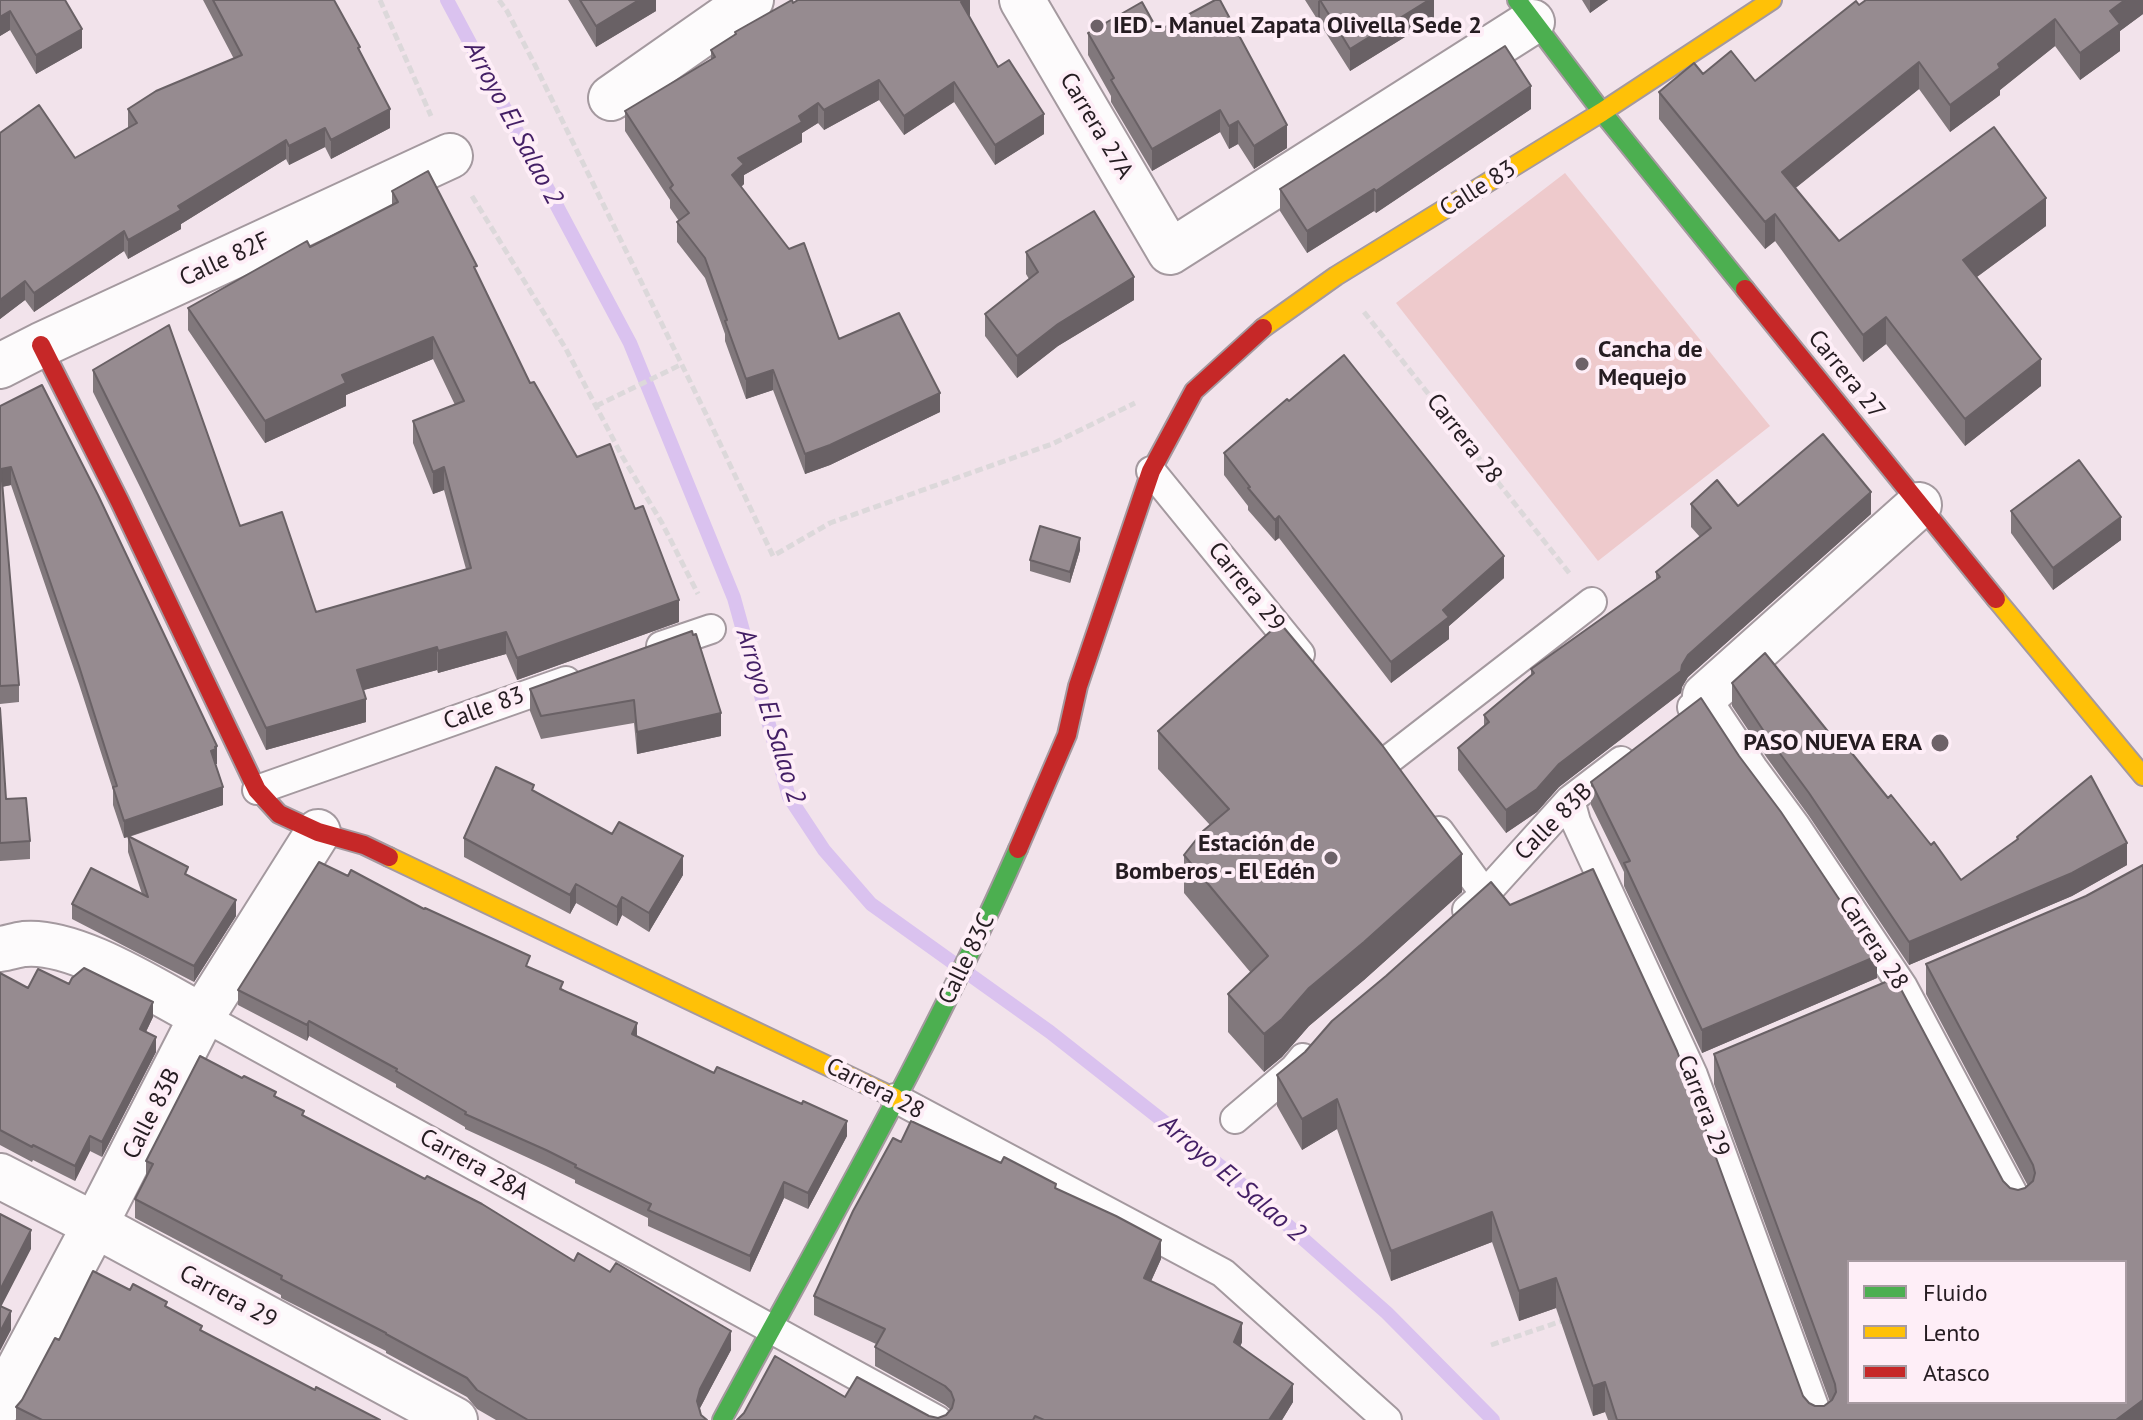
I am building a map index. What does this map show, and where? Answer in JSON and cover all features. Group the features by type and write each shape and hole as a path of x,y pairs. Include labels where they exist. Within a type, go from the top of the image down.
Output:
{"street":[{"path":"611,98 751,0"},
{"name":"Carrera 27A","path":"1022,0 1170,252 1524,11"},
{"name":"Calle 83","path":"1151,471 1194,391 1270,321 1336,276 1602,112 1772,0"},
{"name":"Carrera 27","path":"1524,11 1919,505 2143,776"},
{"name":"Calle 82F","path":"0,366 450,156"},
{"path":"41,345 120,502 257,790"},
{"name":"Calle 83C","path":"722,1420 937,1022 991,910 1067,735 1078,686 1151,471"},
{"path":"1705,696 1919,505"},
{"name":"Carrera 28","path":"257,790 279,814 318,832 378,851 895,1098"},
{"name":"Calle 83B","path":"0,1404 202,1016 318,832"},
{"name":"Carrera 28A","path":"0,949 27,944 86,954 202,1016"},
{"name":"Carrera 29","path":"0,1176 455,1420"}],"lane":[{"name":"Carrera 29","path":"1151,471 1319,676"},
{"path":"1387,761 1592,602"},
{"path":"638,655 711,629"},
{"name":"Calle 83","path":"257,790 594,670"},
{"path":"1668,724 1705,696"},
{"name":"Carrera 28","path":"1705,696 1903,987 2018,1203"},
{"path":"1368,737 1405,785"},
{"name":"Calle 83B","path":"1452,924 1485,894 1570,800 1644,743"},
{"name":"Carrera 29","path":"1570,800 1576,822 1703,1071 1819,1420"},
{"path":"1423,809 1485,894"},
{"path":"1874,999 1932,974"},
{"name":"Carrera 28A","path":"202,1016 937,1420"},
{"path":"1235,1119 1294,1069 1320,1039"},
{"name":"Carrera 28","path":"895,1098 1223,1273 1387,1420"}],"path":[{"path":"380,0 450,156 598,405 694,582 711,629"},
{"path":"499,0 533,61 773,556 830,523 1052,444 1137,402 1194,391"},
{"name":"Carrera 28","path":"1336,276 1592,602"},
{"path":"598,405 680,365"},
{"path":"1491,1345 1566,1319"}],"shaded area":[{"name":"Cancha de Mequejo","path":"1565,173 1770,426 1598,561 1396,303"}],"building":[{"path":"0,0 65,0 82,29 36,55 10,11 0,17"},
{"path":"213,0 334,0 390,109 331,140 325,128 289,146 286,140 178,206 181,210 128,240 124,231 34,293 25,281 0,300 0,133 39,105 75,158 137,123 128,109 156,91 242,55"},
{"path":"580,0 639,0 596,26"},
{"path":"792,0 793,3 798,0 964,0 961,2 998,67 1009,60 1044,114 995,145 954,82 904,116 879,80 824,110 818,103 799,116 802,122 738,158 744,164 732,175 789,249 804,243 839,339 899,313 940,393 805,454 773,370 746,379 705,258 677,222 689,213 670,188 673,185 625,111 715,57 711,50 735,32"},
{"path":"1220,0 1287,125 1254,146 1238,121 1229,126 1220,110 1152,149 1111,80 1114,78 1088,33 1142,2 1158,31"},
{"path":"1320,0 1429,0 1350,49"},
{"path":"1866,0 2125,0 2110,11 2120,24 2080,53 2055,19 1998,64 2000,68 1950,105 1919,62 1782,172 1839,241 1994,127 2046,198 1963,260 2041,359 1965,419 1886,317 1863,335 1775,214 1765,222 1659,92 1694,63 1703,74 1731,51 1755,81 1856,1 1859,5"},
{"path":"1505,46 1531,86 1376,191 1374,189 1307,231 1280,189"},
{"path":"428,171 477,266 474,267 530,383 534,382 577,457 610,444 635,509 643,506 679,600 517,658 506,632 438,651 437,647 357,670 366,699 266,728 93,370 169,325 240,526 282,512 316,612 471,568 444,467 433,472 413,421 464,401 433,337 342,375 346,383 265,421 188,308 307,241 310,247 398,202 392,191"},
{"path":"1094,211 1134,277 1058,324 1017,356 985,314 1038,272 1026,252"},
{"path":"1344,355 1504,556 1443,610 1449,617 1391,662 1279,516 1275,520 1224,453"},
{"path":"42,385 98,495 217,746 211,751 223,787 124,821 113,787 117,786 79,666 11,467 1,469 19,685 0,686 0,406"},
{"path":"1823,434 1871,492 1688,655 1681,671 1559,764 1537,789 1506,810 1458,748 1489,722 1484,715 1534,673 1531,669 1660,577 1656,572 1711,528 1691,504 1717,480 1738,506"},
{"path":"2079,460 2121,517 2053,568 2011,511"},
{"path":"1040,526 1080,538 1070,572 1030,560"},
{"name":"Estación de Bomberos - El Edén","path":"1280,623 1382,745 1462,854 1309,988 1264,1034 1228,994 1268,956 1184,855 1203,831 1229,809 1158,731"},
{"path":"692,631 693,635 696,634 721,713 637,732 634,700 541,716 530,689"},
{"path":"1765,653 1830,734 1834,731 1888,798 1891,795 1931,845 1934,842 1961,880 2018,839 2091,776 2127,843 2072,873 1909,942 1732,683"},
{"path":"1701,698 1877,956 1702,1030 1624,863 1630,861 1591,782"},
{"path":"0,708 6,799 26,798 30,841 0,843"},
{"path":"496,767 534,785 532,790 612,834 619,822 683,856 649,913 622,897 617,907 576,884 570,895 464,838"},
{"path":"128,836 188,867 185,874 236,900 194,966 72,904 91,868 148,897"},
{"path":"319,862 348,876 351,870 424,909 530,956 526,966 563,982 560,989 637,1023 632,1034 714,1073 717,1067 847,1121 808,1193 784,1182 750,1256 648,1210 651,1204 546,1150 465,1114 397,1069 309,1021 307,1025 238,990"},
{"path":"2143,865 2143,1400 2116,1420 1617,1420 1605,1382 1593,1386 1556,1278 1519,1291 1492,1212 1391,1251 1337,1099 1302,1119 1277,1075 1305,1052 1332,1021 1491,882 1510,905 1593,869 1677,1051 1803,1396 1815,1406 1824,1406 1836,1392 1835,1384 1714,1054 1895,978 2003,1181 2010,1188 2025,1188 2033,1181 2033,1165 1926,964 2086,896"},
{"path":"84,968 153,1002 140,1029 156,1037 102,1142 90,1136 75,1166 0,1130 0,973 28,988 38,969 69,984"},
{"path":"200,1056 276,1092 274,1096 304,1111 302,1115 425,1179 427,1176 482,1204 574,1261 578,1253 610,1272 616,1263 731,1331 700,1389 697,1401 701,1415 707,1420 528,1420 477,1390 467,1378 135,1199 153,1164 146,1161"},
{"path":"911,1121 1001,1163 1004,1157 1056,1184 1055,1188 1161,1240 1144,1278 1242,1323 1234,1342 1293,1384 1269,1420 1044,1420 1035,1416 1033,1420 737,1420 744,1413 775,1356 845,1397 857,1377 929,1416 938,1418 952,1408 954,1400 945,1386 875,1347 885,1329 814,1296 853,1211 893,1138 901,1142"},
{"path":"0,1214 31,1230 0,1290"},
{"path":"93,1271 130,1290 133,1284 202,1326 200,1330 380,1420 42,1420 16,1407 55,1338 59,1340"},
{"path":"0,1306 11,1311 0,1332"}],"waterway":[{"name":"Arroyo El Salao 2","path":"447,0 630,343 734,598 789,797 824,850 871,904 1050,1032 1224,1169 1387,1313 1493,1420"}],"traffic: fast":[{"path":"1517,0 1602,112 1745,289"},
{"path":"722,1420 913,1066 1018,849"}],"traffic: slow":[{"path":"1263,328 1336,276 1602,112 1772,0"},
{"path":"1996,599 2143,776"},
{"path":"389,857 895,1098"}],"traffic: jam":[{"path":"1745,289 1996,599"},
{"path":"1018,849 1067,735 1078,686 1151,471 1194,391 1263,328"},
{"path":"41,345 120,502 257,790 279,814 318,832 364,845 389,857"}],"place":[{"name":"IED - Manuel Zapata Olivella Sede 2","path":"1097,26"},
{"name":"Cancha de Mequejo","path":"1582,364"},
{"name":"PASO NUEVA ERA","path":"1940,743"},
{"name":"Estación de Bomberos - El Edén","path":"1331,858"}]}
